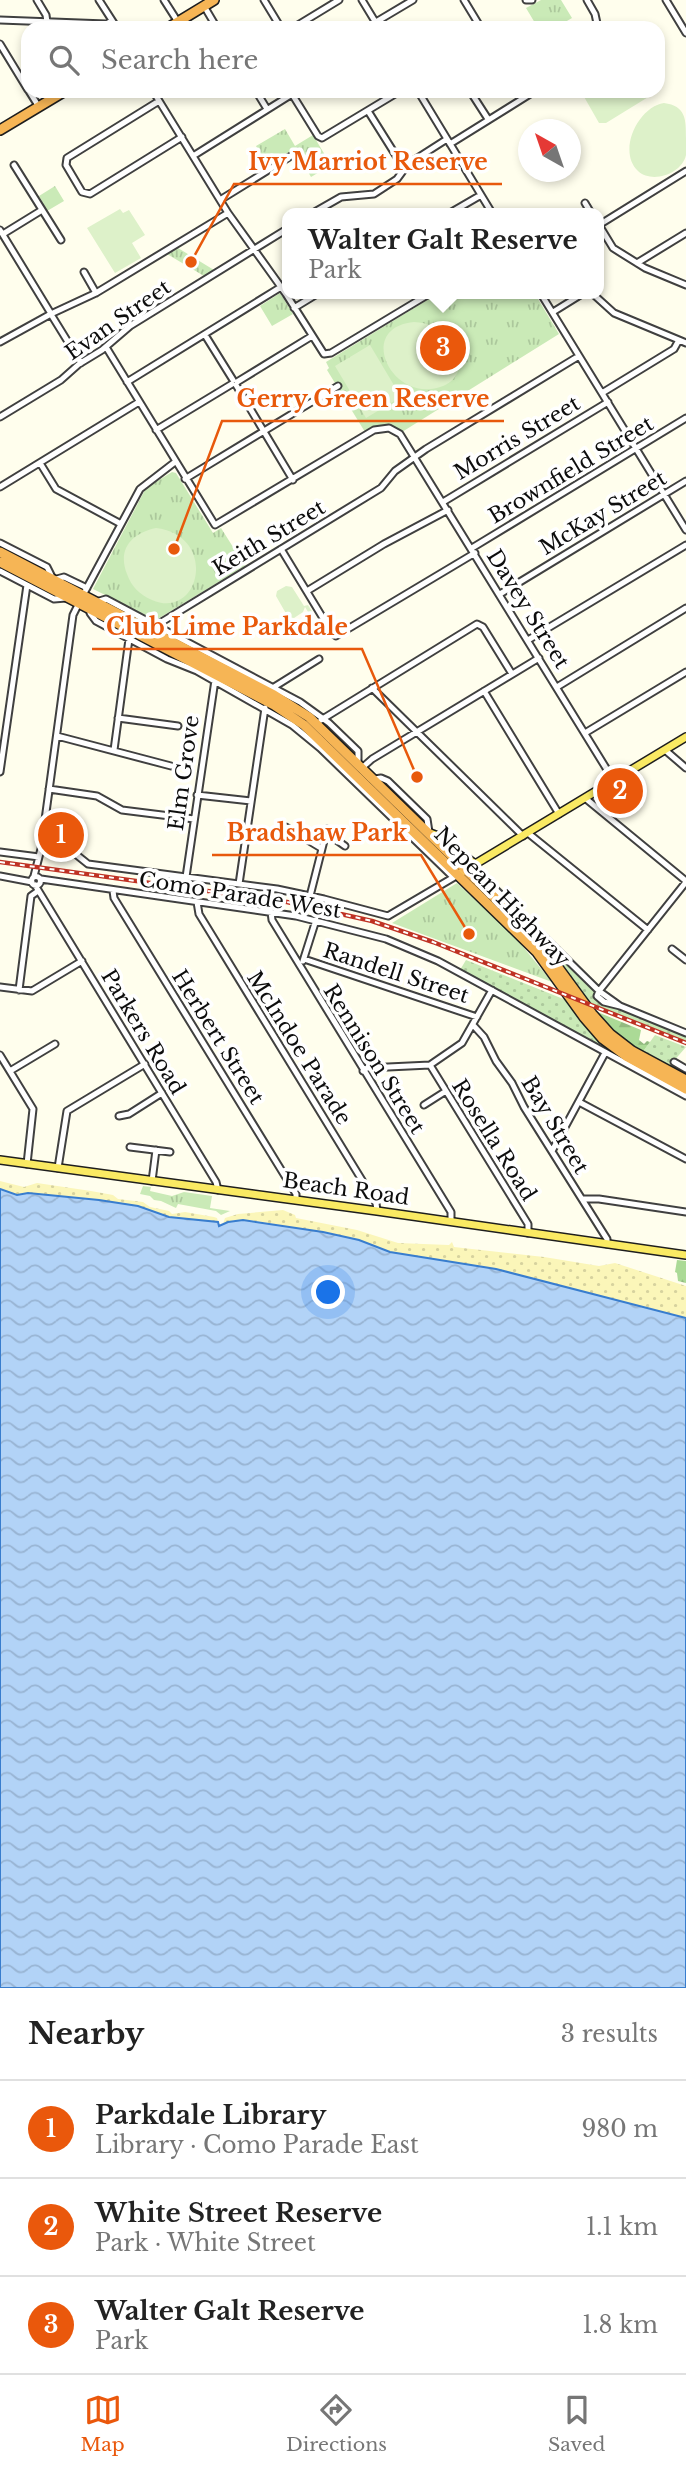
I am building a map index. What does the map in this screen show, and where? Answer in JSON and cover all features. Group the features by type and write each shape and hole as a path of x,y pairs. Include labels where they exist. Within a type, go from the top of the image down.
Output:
{"highway":[{"path":"180,21 214,0"},
{"path":"0,130 53,98"},
{"name":"Nepean Highway","path":"0,552 85,592 93,604 153,632 319,720 364,781 441,851 466,870 525,927 552,957 594,1017 622,1049"},
{"name":"Nepean Highway","path":"0,562 69,598 85,592"},
{"name":"Nepean Highway","path":"153,632 216,679 293,716 355,767 375,779 429,833 441,851"},
{"name":"Nepean Highway","path":"466,870 537,952 587,1021 603,1039 622,1049"},
{"path":"622,1049 672,1077 686,1089"},
{"path":"672,1077 686,1080"}],"main road":[{"path":"429,833 438,836 466,870 686,737"},
{"name":"Beach Road","path":"0,1160 686,1255"}],"street":[{"path":"37,0 47,16 47,21"},
{"path":"99,0 112,21"},
{"path":"164,0 177,21"},
{"path":"264,0 277,21"},
{"path":"304,21 339,0"},
{"path":"362,0 375,21"},
{"path":"383,21 413,0"},
{"path":"464,0 477,21"},
{"path":"587,0 596,14 597,21"},
{"path":"666,0 686,33"},
{"path":"204,6 213,21"},
{"path":"0,20 24,21"},
{"path":"0,44 21,78"},
{"path":"0,59 7,55"},
{"path":"33,98 38,107"},
{"path":"127,382 281,287 228,213 157,98"},
{"path":"260,98 267,109"},
{"path":"193,156 285,98"},
{"path":"298,98 321,138 389,98"},
{"path":"422,98 489,208"},
{"path":"474,98 488,120"},
{"path":"322,208 341,197 374,194 397,179 405,167 524,98"},
{"path":"159,102 67,158 65,163 82,192 90,194 181,137"},
{"path":"368,111 405,167"},
{"path":"220,200 291,156"},
{"path":"15,165 61,240"},
{"path":"604,222 686,171"},
{"path":"459,208 481,195"},
{"path":"585,203 588,208"},
{"path":"42,210 1,232 81,363"},
{"path":"0,342 96,293 228,213"},
{"name":"Evan Street","path":"0,417 61,380 130,326 282,232"},
{"path":"604,233 613,248 637,263 686,285"},
{"path":"637,263 686,233"},
{"path":"84,272 96,293"},
{"path":"289,299 320,350 327,355 421,299"},
{"path":"294,307 308,299"},
{"path":"544,299 686,530"},
{"path":"553,312 574,299"},
{"path":"599,299 614,313 683,342 602,393"},
{"path":"205,335 293,480"},
{"path":"156,430 312,336"},
{"path":"106,347 185,479 338,386"},
{"name":"Keith Street","path":"153,632 381,488 393,472 426,449 579,356"},
{"path":"0,487 139,402"},
{"name":"Morris Street","path":"443,502 608,402"},
{"name":"Brownfield Street","path":"307,591 335,636 686,418"},
{"name":"Davey Street","path":"185,479 211,520 218,525 378,428 389,428 397,432 416,456 614,781"},
{"path":"40,463 56,489 121,524"},
{"path":"19,990 31,896 37,882 72,625 85,592 142,485 176,464"},
{"name":"McKay Street","path":"500,594 686,481"},
{"path":"281,549 307,591 384,544 448,510"},
{"path":"0,542 47,567 53,579"},
{"path":"528,640 686,545"},
{"path":"0,571 54,599 69,598"},
{"path":"0,772 27,585"},
{"path":"85,592 93,604"},
{"path":"93,604 106,599 153,632 274,687 300,702 319,720 479,624 512,674"},
{"path":"41,847 72,852 88,864 310,896 385,915 392,915 466,870 355,767 216,679 167,659 96,621 90,613 93,604"},
{"path":"557,687 686,608"},
{"path":"114,750 129,639"},
{"path":"355,767 539,658"},
{"path":"274,687 319,659"},
{"path":"585,733 686,672"},
{"name":"Elm Grove","path":"186,877 216,679"},
{"path":"372,688 526,835 648,930"},
{"path":"484,691 559,814"},
{"path":"239,884 265,708"},
{"path":"118,718 178,726"},
{"path":"57,736 171,766"},
{"path":"665,750 686,768"},
{"path":"49,789 97,796 122,810 194,819"},
{"path":"197,795 251,801"},
{"path":"585,799 686,882 599,991"},
{"path":"286,827 321,848"},
{"path":"310,896 326,831 345,846"},
{"path":"0,852 39,857"},
{"path":"0,876 37,882"},
{"name":"Como Parade West","path":"37,882 271,912 316,920 404,945 686,1096"},
{"name":"Parkers Road","path":"37,882 216,1182 218,1190"},
{"path":"479,882 490,884 599,991 620,1006 686,1032"},
{"name":"Herbert Street","path":"113,891 114,898 296,1194 296,1200"},
{"name":"McIndoe Parade","path":"197,902 199,914 376,1203 377,1211"},
{"name":"Rennison Street","path":"271,912 272,920 299,966 451,1212 450,1221"},
{"path":"299,966 304,959 316,920"},
{"path":"525,927 539,932"},
{"path":"672,949 686,960"},
{"name":"Randell Street","path":"304,959 478,1017"},
{"path":"0,987 36,990 82,961"},
{"path":"363,1071 368,1068 429,1065 461,1045 492,990"},
{"name":"Bay Street","path":"473,1025 484,1037 497,1063 512,1083 607,1239 607,1244"},
{"path":"10,1071 55,1044"},
{"path":"552,1151 606,1053"},
{"path":"0,1055 33,1109 27,1164"},
{"path":"674,1062 686,1069"},
{"path":"58,1168 67,1111 145,1064"},
{"name":"Rosella Road","path":"429,1065 528,1224 528,1233"},
{"path":"424,1105 446,1091"},
{"path":"119,1116 128,1114 162,1093"},
{"path":"579,1101 686,1159"},
{"path":"130,1147 170,1152"},
{"path":"152,1181 156,1150"},
{"path":"582,1199 599,1199 686,1212"}],"green space":[{"path":"541,0 561,0 572,18 567,21 534,21 526,8"},
{"path":"585,98 647,98 606,123 599,123"},
{"path":"664,103 681,110 686,125 686,155 673,172 651,177 638,171 632,162 630,142 639,121 655,106"},
{"path":"285,129 295,146 313,135 331,165 311,177 295,149 268,166 256,146"},
{"path":"55,186 64,201 47,211 39,196"},
{"path":"120,209 123,213 129,210 145,235 132,243 141,258 115,273 87,228"},
{"path":"178,248 214,270 204,276 167,254"},
{"path":"280,293 293,314 272,326 260,306"},
{"path":"429,299 538,299 559,334 402,432 384,426 365,432 327,370 329,368 326,362"},
{"path":"414,322 430,325 453,343 459,366 455,377 446,385 431,389 415,388 402,381 385,359 387,335 397,327"},
{"path":"370,345 401,397 366,418 335,366"},
{"path":"172,472 176,473 213,533 221,528 245,566 156,620 93,589 146,488"},
{"path":"156,528 176,534 189,546 195,560 196,575 191,589 182,599 169,603 152,600 140,593 131,582 124,565 125,550 134,538"},
{"path":"286,586 292,587 304,606 308,605 313,613 310,615 305,607 303,612 294,618 288,617 276,596 277,591"},
{"path":"630,777 638,783 613,814 595,800"},
{"path":"457,883 515,937 552,982 392,923"},
{"path":"533,931 595,989 598,1000 686,1035 686,1042 590,1003"},
{"path":"466,960 566,1000 588,1028 624,1060 460,970"},
{"path":"595,1011 641,1030 639,1040 644,1044 650,1042 642,1053 613,1033"},
{"path":"655,1035 686,1047 672,1063 686,1071 686,1076 642,1053"},
{"path":"143,1186 151,1187 150,1191 172,1196 184,1192 212,1196 210,1208 230,1211 221,1215 216,1211 178,1204 176,1208 140,1194"},
{"path":"677,1260 686,1261 686,1283 678,1281 675,1272"}],"sand":[{"path":"0,1181 24,1187 37,1183 113,1195 118,1199 143,1202 172,1214 185,1212 214,1217 218,1222 169,1217 138,1206 99,1200 28,1193 17,1195 0,1189"},
{"path":"283,1210 296,1218 357,1230 398,1243 449,1245 452,1242 454,1247 599,1266 615,1263 686,1286 686,1318 496,1269 390,1252 359,1240 323,1232 249,1220 234,1220 223,1224 225,1218 238,1214"}],"water":[{"path":"0,1189 17,1195 28,1193 138,1206 169,1217 218,1222 219,1226 243,1220 323,1232 359,1240 390,1252 496,1269 686,1318 686,1988 0,1988"}],"railway":[{"path":"0,862 287,902 372,921 433,942 686,1043"}],"place":[{"name":"Ivy Marriot Reserve","path":"191,262"},
{"name":"Walter Galt Reserve","path":"443,348"},
{"name":"Gerry Green Reserve","path":"174,549"},
{"name":"Club Lime Parkdale","path":"417,777"},
{"name":"White Street Reserve","path":"620,791"},
{"name":"Parkdale Library","path":"61,835"},
{"name":"Bradshaw Park","path":"469,934"}]}
